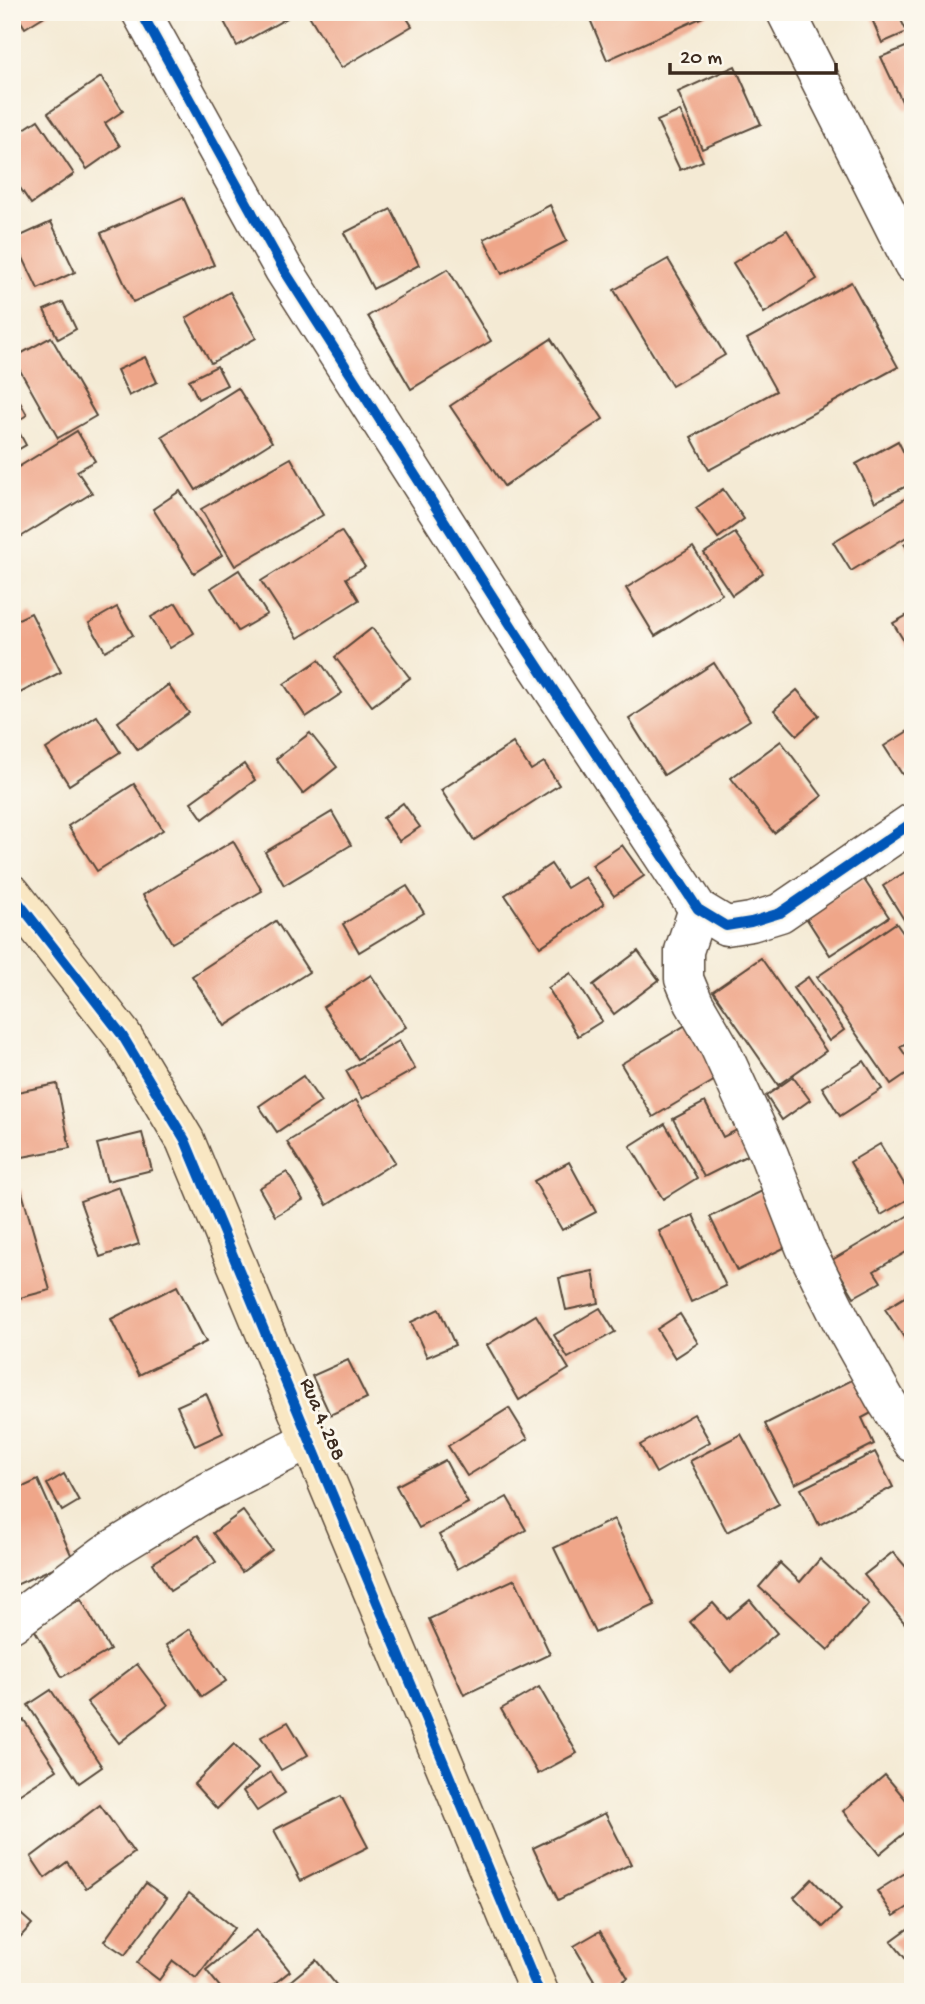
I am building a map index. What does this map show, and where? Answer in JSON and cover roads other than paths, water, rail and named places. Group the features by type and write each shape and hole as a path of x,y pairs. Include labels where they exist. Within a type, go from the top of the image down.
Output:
{"street":[{"path":"141,12 284,270 514,630 698,909 726,926 780,913 913,822"},
{"path":"786,12 913,264"},
{"name":"Rua 4.288","path":"12,894 122,1035 185,1140 539,1992"},
{"path":"698,909 684,951 684,979 769,1155 805,1247 832,1302 885,1399 913,1443"},
{"path":"12,1623 105,1554 200,1496 309,1440"}]}
